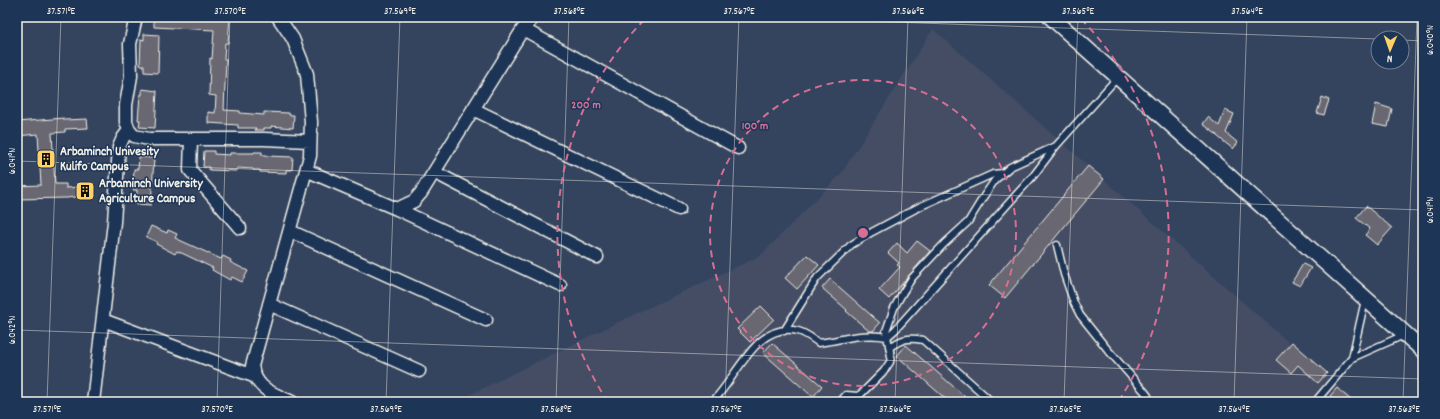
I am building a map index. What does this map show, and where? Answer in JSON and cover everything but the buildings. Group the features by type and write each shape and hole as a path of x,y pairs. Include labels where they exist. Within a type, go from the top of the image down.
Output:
{"street":[{"path":"136,17 130,44 131,76 126,105 126,122 129,130 134,136 149,139 264,139 310,141"},
{"path":"278,17 293,39 306,74 311,122 310,156 252,366 254,376 263,388 292,402"},
{"path":"397,209 414,201 421,193 523,29 534,17"},
{"path":"1051,17 1423,350"},
{"path":"523,29 738,148"},
{"path":"473,110 679,209"},
{"path":"92,402 114,222 119,147 129,130"},
{"path":"191,139 190,170 240,228"},
{"path":"306,170 397,209 560,285"},
{"path":"434,172 597,257"},
{"path":"290,231 486,320"},
{"path":"269,304 419,371"},
{"path":"103,320 254,376"}],"lane":[{"path":"887,337 895,330 1034,175 1056,146 1118,77"},
{"path":"840,402 846,395 858,396 862,393 884,371 890,362 890,346 886,331 894,308 912,278 944,244 968,222 995,180 1010,167 1056,146"},
{"path":"784,331 818,278 851,245 919,207 993,174 1003,173"},
{"path":"1057,245 1064,274 1074,303 1080,315 1148,396 1146,401 1142,402"},
{"path":"1352,358 1365,299"},
{"path":"712,402 726,386 756,345 771,333 797,331 807,335 819,343 862,335 878,335 887,337"},
{"path":"1315,402 1352,358 1406,335"},
{"path":"890,346 900,340 912,338 923,340 992,402"}],"shaded area":[{"path":"933,29 1356,402 455,402 635,314 760,256 841,174"}],"place":[{"name":"Arbaminch Univesity Kulifo Campus","path":"46,159"},
{"name":"Arbaminch University Agriculture Campus","path":"85,191"}]}
